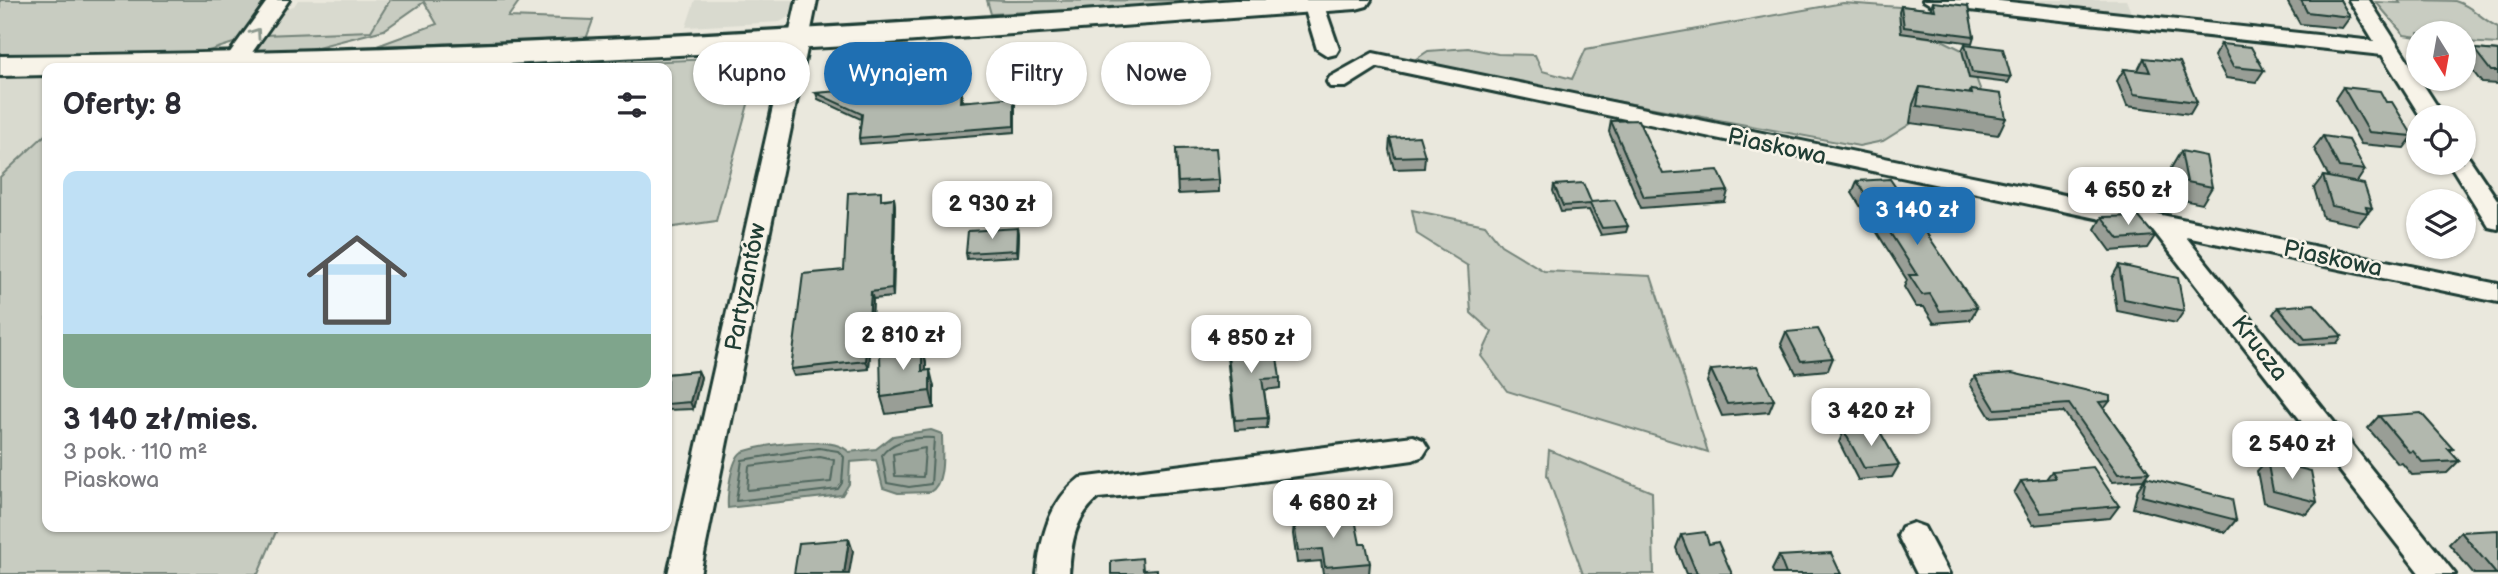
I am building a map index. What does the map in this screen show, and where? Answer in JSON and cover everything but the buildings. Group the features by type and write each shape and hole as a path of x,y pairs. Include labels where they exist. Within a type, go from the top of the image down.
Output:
{"main road":[{"path":"283,63 611,50 1356,0"},
{"path":"0,66 42,66"}],"street":[{"path":"233,63 279,0"},
{"name":"Partyzantów","path":"684,574 807,0"},
{"path":"1933,0 2388,49"},
{"path":"2359,0 2424,105"},
{"path":"1313,2 1328,48"},
{"name":"Piaskowa","path":"1338,82 1380,61 1908,173 2159,221 2498,293"},
{"path":"2469,175 2498,221"},
{"name":"Krucza","path":"2159,221 2439,574"},
{"path":"1053,574 1057,534 1066,510 1076,496 1091,487 1226,474 1413,447"},
{"path":"1913,536 1933,574"}],"shaded area":[{"path":"0,0 271,0 243,40 193,56 0,54"},
{"path":"298,0 390,0 371,31 263,35 280,10 294,6"},
{"path":"390,0 520,0 508,17 593,20 586,39 377,46 437,24 424,2 384,30 290,54 252,51 263,35 371,31"},
{"path":"695,0 794,0 790,16 780,22 686,27"},
{"path":"987,0 1181,0 1179,4 991,14"},
{"path":"2126,0 2132,15 2014,2"},
{"path":"2398,0 2461,3 2498,27 2498,44 2476,43 2476,21 2406,21 2404,35 2376,2 2400,3"},
{"path":"1843,3 1929,9 1919,18 1918,36 1940,39 1966,52 1987,107 1928,113 1883,141 1859,146 1410,63 1428,51 1468,48 1498,54 1535,55 1542,71 1572,79 1586,49"},
{"path":"693,60 693,105 748,105 716,221 672,227 672,63 617,63"},
{"path":"0,66 42,66 42,138 0,177"},
{"path":"42,138 42,532 276,532 258,574 0,574 0,177"},
{"path":"1412,210 1485,225 1501,245 1544,271 1651,276 1708,452 1507,391 1481,356 1492,332 1471,313 1468,266 1417,234"},
{"path":"1549,450 1652,492 1654,574 1583,574 1547,475"}],"water":[{"path":"931,430 942,434 942,457 939,482 930,492 898,493 883,488 876,460 850,462 849,484 842,495 728,508 732,469 742,452 798,442 828,443 849,452 876,449 893,436"}]}
